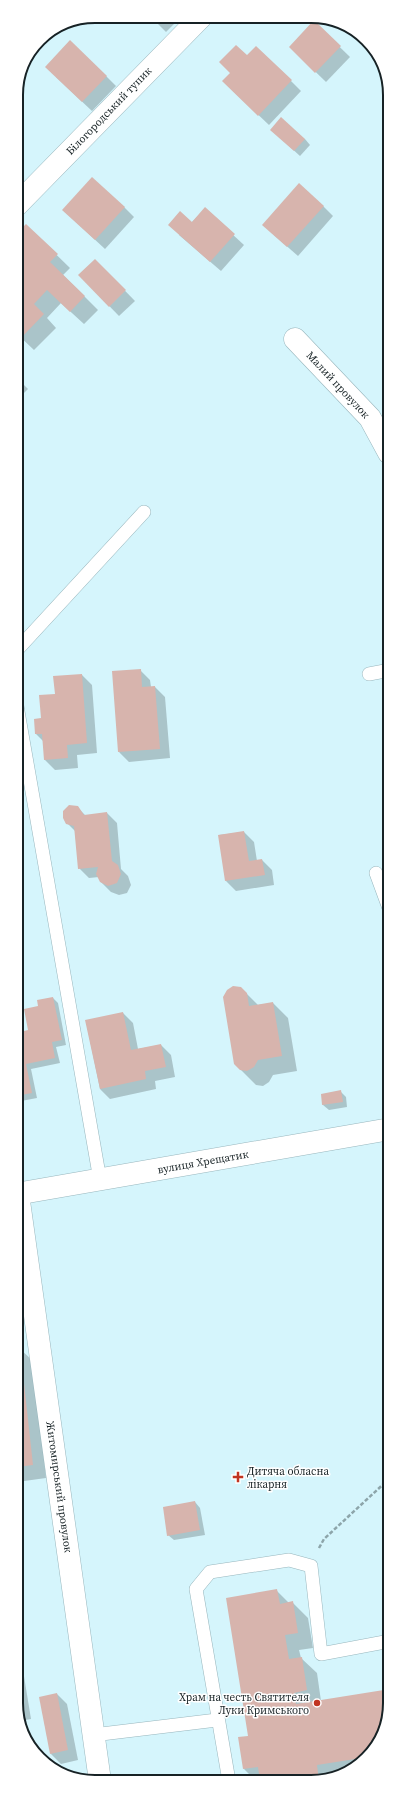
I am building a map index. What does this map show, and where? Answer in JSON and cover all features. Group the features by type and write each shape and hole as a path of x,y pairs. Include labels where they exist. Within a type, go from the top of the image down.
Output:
{"street":[{"name":"Білогородський тупик","path":"23,199 195,23"},
{"name":"Малий провулок","path":"295,339 370,418 383,441"},
{"name":"вулиця Хрещатик","path":"23,1193 383,1131"},
{"name":"Житомирський провулок","path":"23,1237 99,1775"}],"lane":[{"path":"23,643 144,512"},
{"path":"369,674 383,671"},
{"path":"23,740 100,1180"},
{"path":"376,873 383,892"},
{"path":"228,1775 217,1720 196,1589 210,1572 289,1560 311,1566 321,1654 383,1642"},
{"path":"93,1736 217,1720"}],"path":[{"path":"311,1566 324,1538 383,1484"}],"building":[{"path":"311,23 318,24 341,46 315,73 289,47"},
{"path":"70,40 107,76 82,102 45,67"},
{"path":"236,45 247,55 256,46 292,80 258,116 222,81 230,73 219,62"},
{"path":"281,117 305,139 294,151 270,130"},
{"path":"92,177 125,207 95,240 62,210"},
{"path":"299,183 324,206 287,247 262,225"},
{"path":"205,207 235,234 210,262 168,225 180,211 192,222"},
{"path":"26,224 58,254 50,262 85,296 70,312 47,290 34,304 44,314 23,336 23,227"},
{"path":"95,259 126,290 109,307 78,275"},
{"path":"141,669 142,687 155,686 160,749 118,752 112,671"},
{"path":"82,674 87,743 67,745 68,758 44,760 42,734 35,734 34,719 41,718 39,695 55,694 53,676"},
{"path":"69,805 78,806 84,815 107,812 112,861 118,865 121,874 117,883 108,886 100,882 96,874 98,867 78,869 74,826 66,824 63,818 63,811"},
{"path":"244,831 249,861 262,859 265,875 225,881 218,835"},
{"path":"233,986 241,987 247,993 249,1006 273,1002 282,1056 258,1060 254,1067 247,1071 240,1070 234,1064 223,997 227,990"},
{"path":"53,997 62,1040 52,1042 55,1058 26,1064 32,1093 23,1095 23,1031 28,1030 24,1009 38,1006 37,1000"},
{"path":"123,1012 131,1050 161,1044 166,1067 145,1071 146,1079 100,1089 85,1020"},
{"path":"341,1090 343,1102 322,1105 321,1094"},
{"path":"23,1374 33,1465 23,1466"},
{"path":"195,1501 200,1530 167,1536 163,1507"},
{"path":"277,1589 280,1604 293,1601 298,1633 285,1635 289,1659 302,1657 307,1690 294,1693 296,1704 383,1690 382,1717 378,1731 371,1743 356,1759 317,1765 318,1774 311,1775 259,1775 258,1767 243,1769 238,1737 248,1736 226,1598"},
{"path":"57,1693 68,1750 50,1754 39,1697"}],"place":[{"name":"Дитяча обласна лікарня","path":"238,1477"},
{"name":"Храм на честь Святителя Луки Кримського","path":"317,1703"}]}
